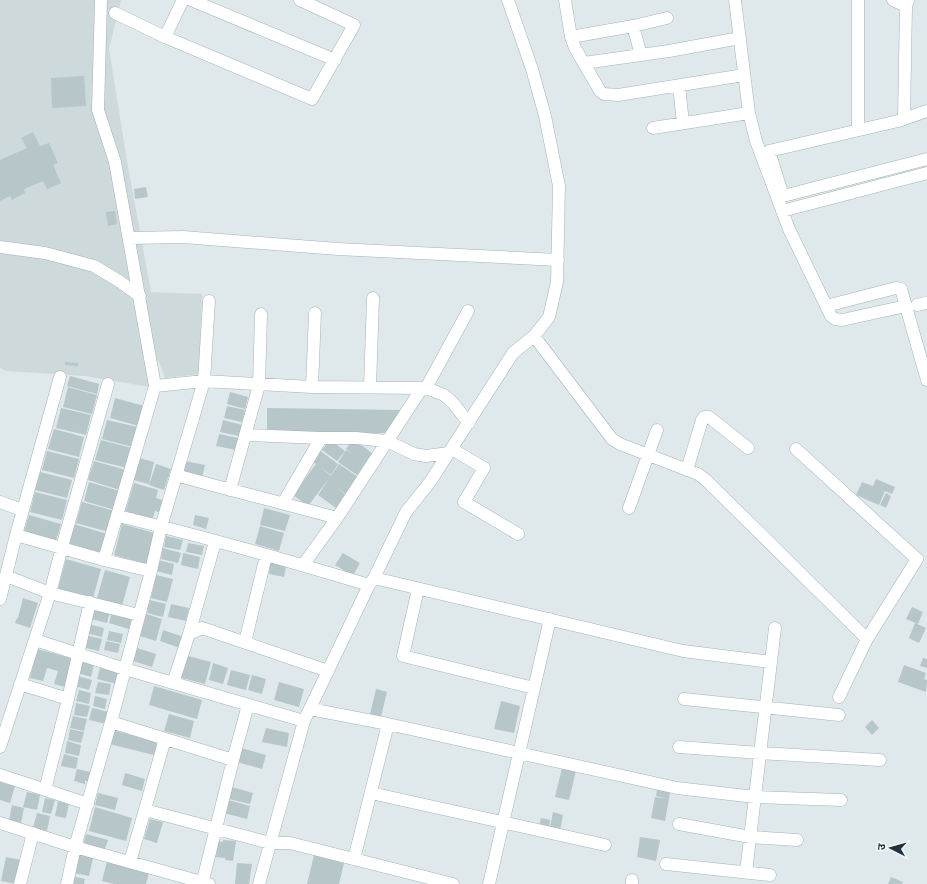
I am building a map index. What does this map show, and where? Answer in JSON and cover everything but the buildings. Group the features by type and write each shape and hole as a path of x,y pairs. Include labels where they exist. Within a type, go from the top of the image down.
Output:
{"street":[{"path":"101,0 98,110 115,162 155,386 104,560"},
{"path":"165,37 183,0"},
{"path":"192,0 335,60"},
{"path":"115,13 165,37 312,99 354,26 300,0"},
{"path":"259,884 304,721 406,512 430,482 513,353 534,336 549,317 557,282 559,186 543,109 532,69 508,0"},
{"path":"565,0 575,48 600,91 604,94 618,95 744,75"},
{"path":"735,0 749,113 756,141 789,229 831,316 838,320 916,305"},
{"path":"858,0 858,130"},
{"path":"893,0 907,3 904,119"},
{"path":"572,37 666,18"},
{"path":"632,26 641,55"},
{"path":"584,63 740,38"},
{"path":"679,86 683,123"},
{"path":"927,111 904,119 770,151 783,196 927,159"},
{"path":"653,128 749,113"},
{"path":"782,211 927,173"},
{"path":"129,238 183,237 338,249 558,260"},
{"path":"0,247 45,253 94,266 140,296"},
{"path":"826,306 899,288 901,289 916,305 927,380"},
{"path":"370,387 373,298"},
{"path":"67,884 75,847 111,722 151,571 161,527 204,381 209,301"},
{"path":"304,565 424,388 468,311"},
{"path":"312,387 315,313"},
{"path":"230,490 259,385 261,314"},
{"path":"534,336 612,439 620,444 647,455 698,474 706,480 867,639"},
{"path":"0,599 22,510 60,377"},
{"path":"155,386 204,381 312,387 424,388 444,395 453,403 469,423"},
{"path":"0,747 50,593 108,384"},
{"path":"686,470 704,417 709,417 748,448"},
{"path":"629,508 657,430"},
{"path":"246,434 321,438 356,438 387,441 414,454 426,456 450,451 484,468 464,502 518,534"},
{"path":"283,503 321,438"},
{"path":"796,449 917,559 867,639 839,697"},
{"path":"176,475 337,518"},
{"path":"0,502 22,510"},
{"path":"118,516 266,556 372,581 418,589 684,651 771,662"},
{"path":"16,534 104,560 151,571"},
{"path":"172,683 189,634 215,542"},
{"path":"245,642 266,556"},
{"path":"6,576 50,593 139,615"},
{"path":"418,589 403,656 534,688"},
{"path":"45,790 90,602"},
{"path":"489,884 550,619"},
{"path":"189,634 202,628 328,671"},
{"path":"746,872 775,628"},
{"path":"35,640 125,669 304,721"},
{"path":"20,684 68,699"},
{"path":"684,699 839,715"},
{"path":"0,823 75,847 205,883 215,829 248,705"},
{"path":"310,709 388,724 676,788 755,797 841,800"},
{"path":"111,722 233,760"},
{"path":"354,859 388,724"},
{"path":"130,862 165,739"},
{"path":"678,746 760,753 880,760"},
{"path":"0,776 88,804"},
{"path":"371,793 605,845"},
{"path":"145,810 270,843 290,843 453,884"},
{"path":"679,824 750,837 797,840"},
{"path":"20,884 33,833"},
{"path":"666,864 746,872 770,876"}],"shaded area":[{"path":"0,0 121,0 109,49 127,161 151,292 202,294 199,374 165,378 159,361 149,362 150,387 85,376 6,371 0,368"}]}
